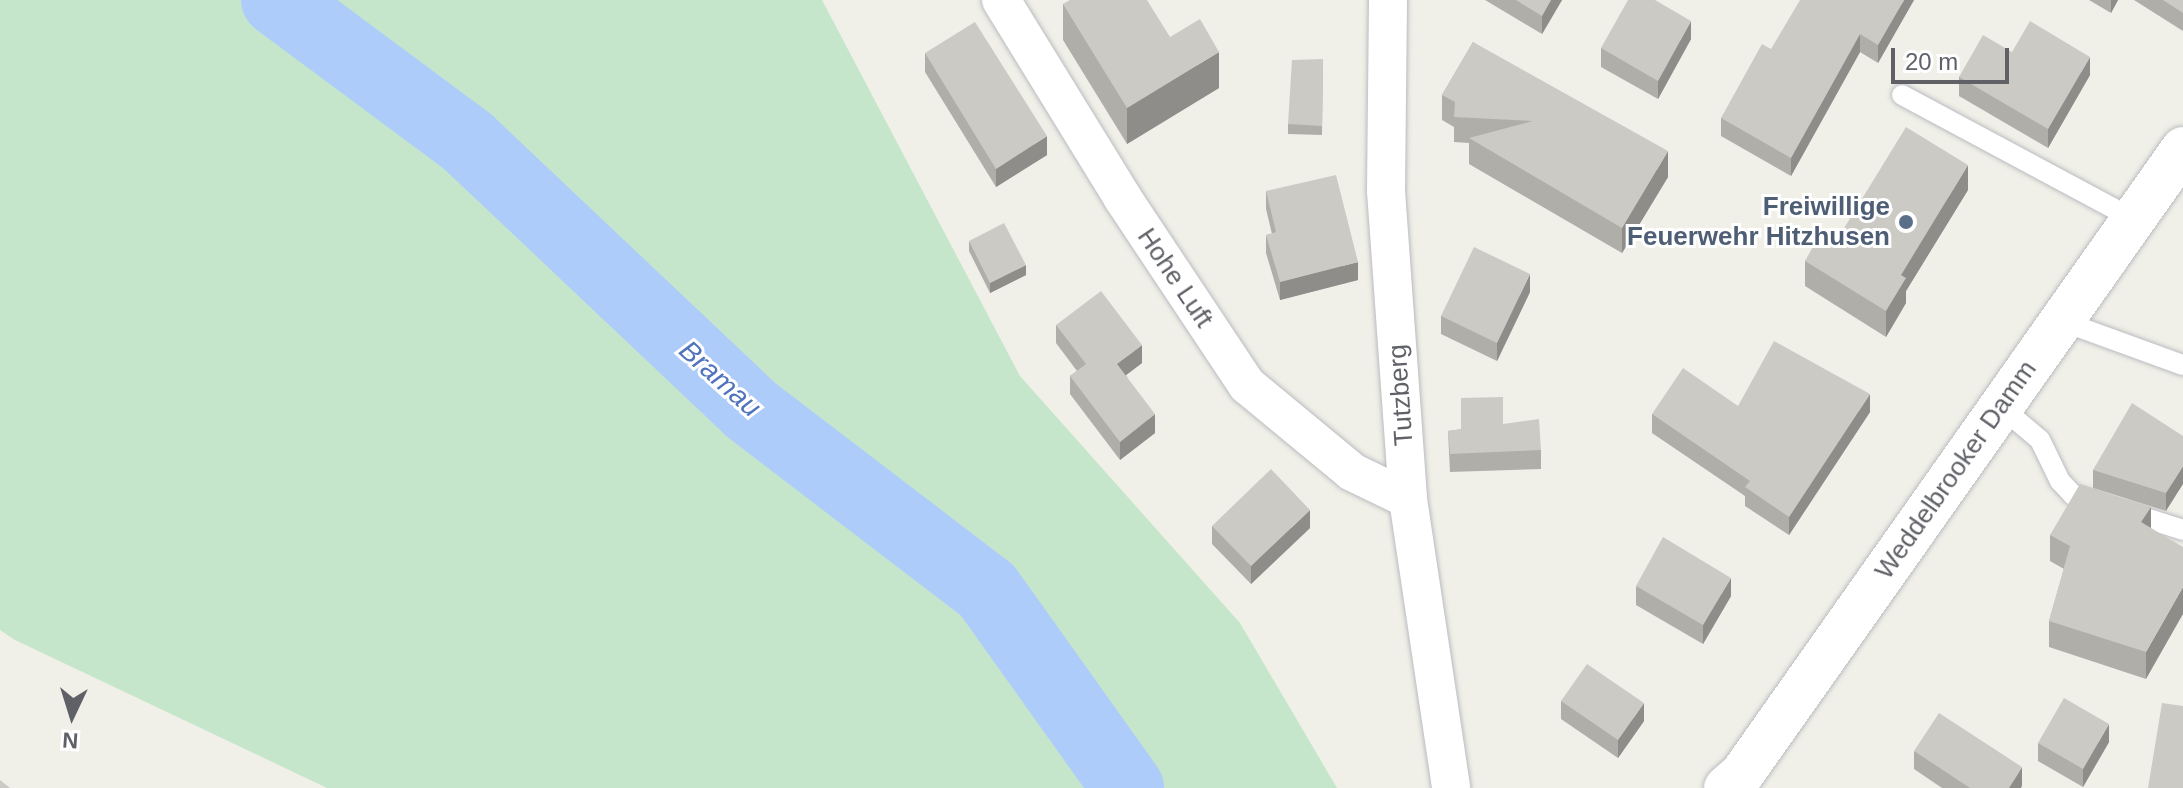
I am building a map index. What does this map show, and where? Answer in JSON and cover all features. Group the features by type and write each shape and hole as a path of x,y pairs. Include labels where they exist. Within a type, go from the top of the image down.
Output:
{"street":[{"name":"Hohe Luft","path":"1001,0 1122,197 1247,385 1352,472 1408,499"},
{"name":"Tutzberg","path":"1388,0 1386,191 1408,499 1451,788"},
{"name":"Weddelbrooker Damm","path":"1745,783 2001,407 2183,149"}],"lane":[{"path":"1902,95 2133,219"},
{"path":"2062,321 2183,365"},
{"path":"2001,407 2040,440 2060,481 2073,495 2183,530"}],"green space":[{"path":"0,0 822,0 1020,376 1240,623 1337,788 327,788 15,640 0,630"}],"building":[{"path":"1070,0 1147,0 1170,37 1200,19 1219,52 1127,108 1063,4"},
{"path":"1516,0 1551,0 1542,16"},
{"path":"1628,0 1655,0 1691,21 1658,81 1601,48"},
{"path":"1800,0 1904,0 1878,45 1860,34 1791,158 1721,118 1762,44 1771,49"},
{"path":"2163,0 2183,0 2183,13"},
{"path":"2030,21 2090,57 2048,129 1959,77 1983,35 2012,52"},
{"path":"975,22 1047,136 996,169 925,53"},
{"path":"1473,42 1668,151 1622,228 1469,138 1533,121 1454,117 1455,102 1442,95"},
{"path":"1323,59 1322,126 1288,124 1292,60"},
{"name":"Freiwillige Feuerwehr Hitzhusen","path":"1906,127 1968,165 1901,275 1906,278 1886,311 1805,261 1823,229 1838,238"},
{"path":"1336,175 1358,262 1280,282 1266,235 1276,232 1266,191"},
{"path":"1004,223 1026,265 990,283 969,241"},
{"path":"1474,247 1530,274 1497,343 1441,316"},
{"path":"1101,291 1142,345 1117,364 1155,414 1120,442 1070,376 1086,364 1056,325"},
{"path":"1774,341 1870,394 1789,517 1745,487 1750,481 1652,414 1683,368 1738,406"},
{"path":"1503,397 1503,424 1539,419 1541,450 1450,454 1448,431 1461,429 1461,398"},
{"path":"2132,403 2183,436 2183,466 2166,493 2093,470"},
{"path":"1271,469 1310,510 1251,566 1212,526"},
{"path":"2080,484 2151,507 2141,522 2183,547 2183,587 2146,652 2049,621 2070,546 2050,535"},
{"path":"1663,537 1731,578 1703,625 1636,586"},
{"path":"1587,664 1644,703 1618,740 1561,701"},
{"path":"2064,698 2109,724 2083,769 2038,743"},
{"path":"2162,703 2183,706 2183,788 2148,788"},
{"path":"1939,713 2022,767 2009,788 1970,788 1914,751"}],"waterway":[{"name":"Bramau","path":"277,0 468,142 750,409 987,590 1128,788"}],"place":[{"name":"Freiwillige Feuerwehr Hitzhusen","path":"1906,222"}]}
